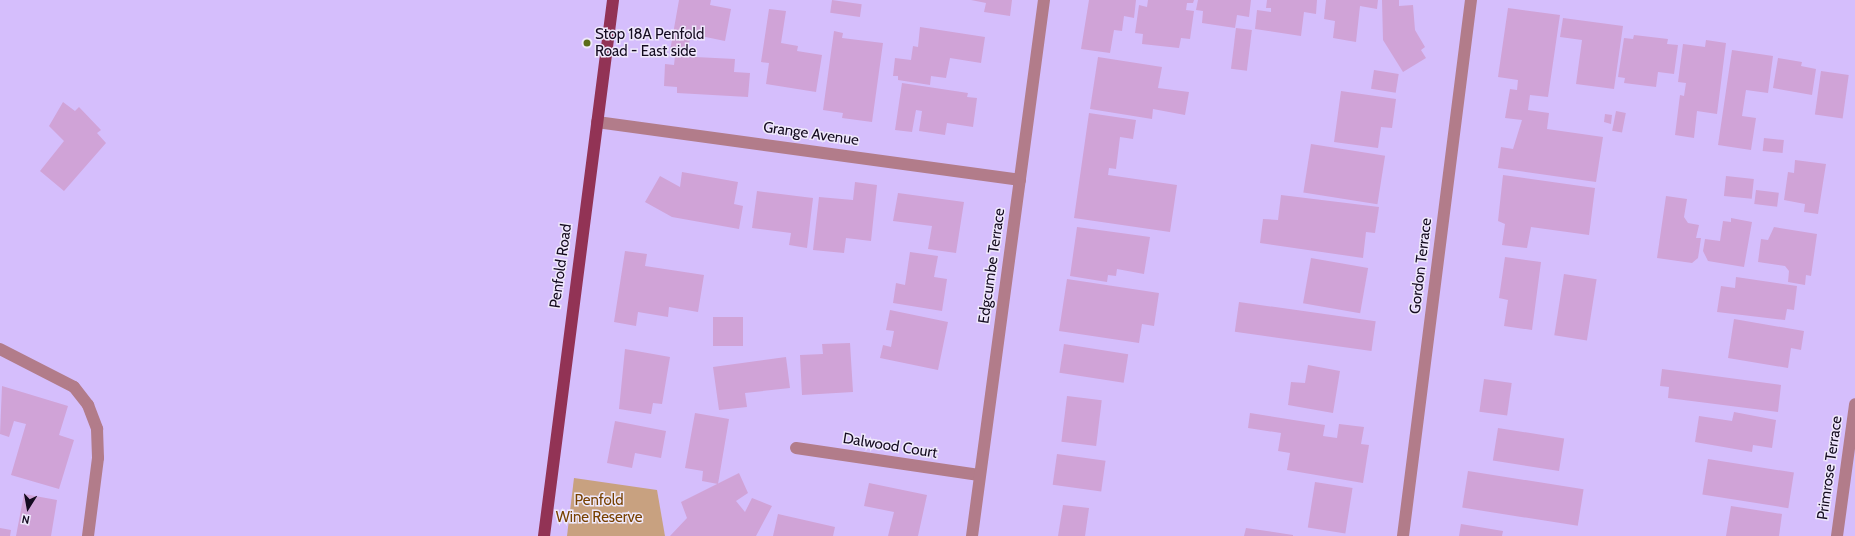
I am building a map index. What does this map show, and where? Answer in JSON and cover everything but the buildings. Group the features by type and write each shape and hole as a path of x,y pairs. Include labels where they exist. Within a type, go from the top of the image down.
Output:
{"main road":[{"name":"Penfold Road","path":"544,536 613,0"}],"street":[{"name":"Edgcumbe Terrace","path":"972,536 1044,0"},
{"name":"Gordon Terrace","path":"1403,536 1471,0"},
{"name":"Grange Avenue","path":"597,122 1020,180"},
{"path":"0,349 74,387 88,405 97,429 98,458 88,536"},
{"name":"Primrose Terrace","path":"1837,536 1852,455 1855,404"},
{"name":"Dalwood Court","path":"796,448 979,475"}],"green space":[{"name":"Penfold Wine Reserve","path":"574,478 657,490 665,536 567,536"}],"place":[{"name":"Stop 18A Penfold Road - East side","path":"587,43"}]}
